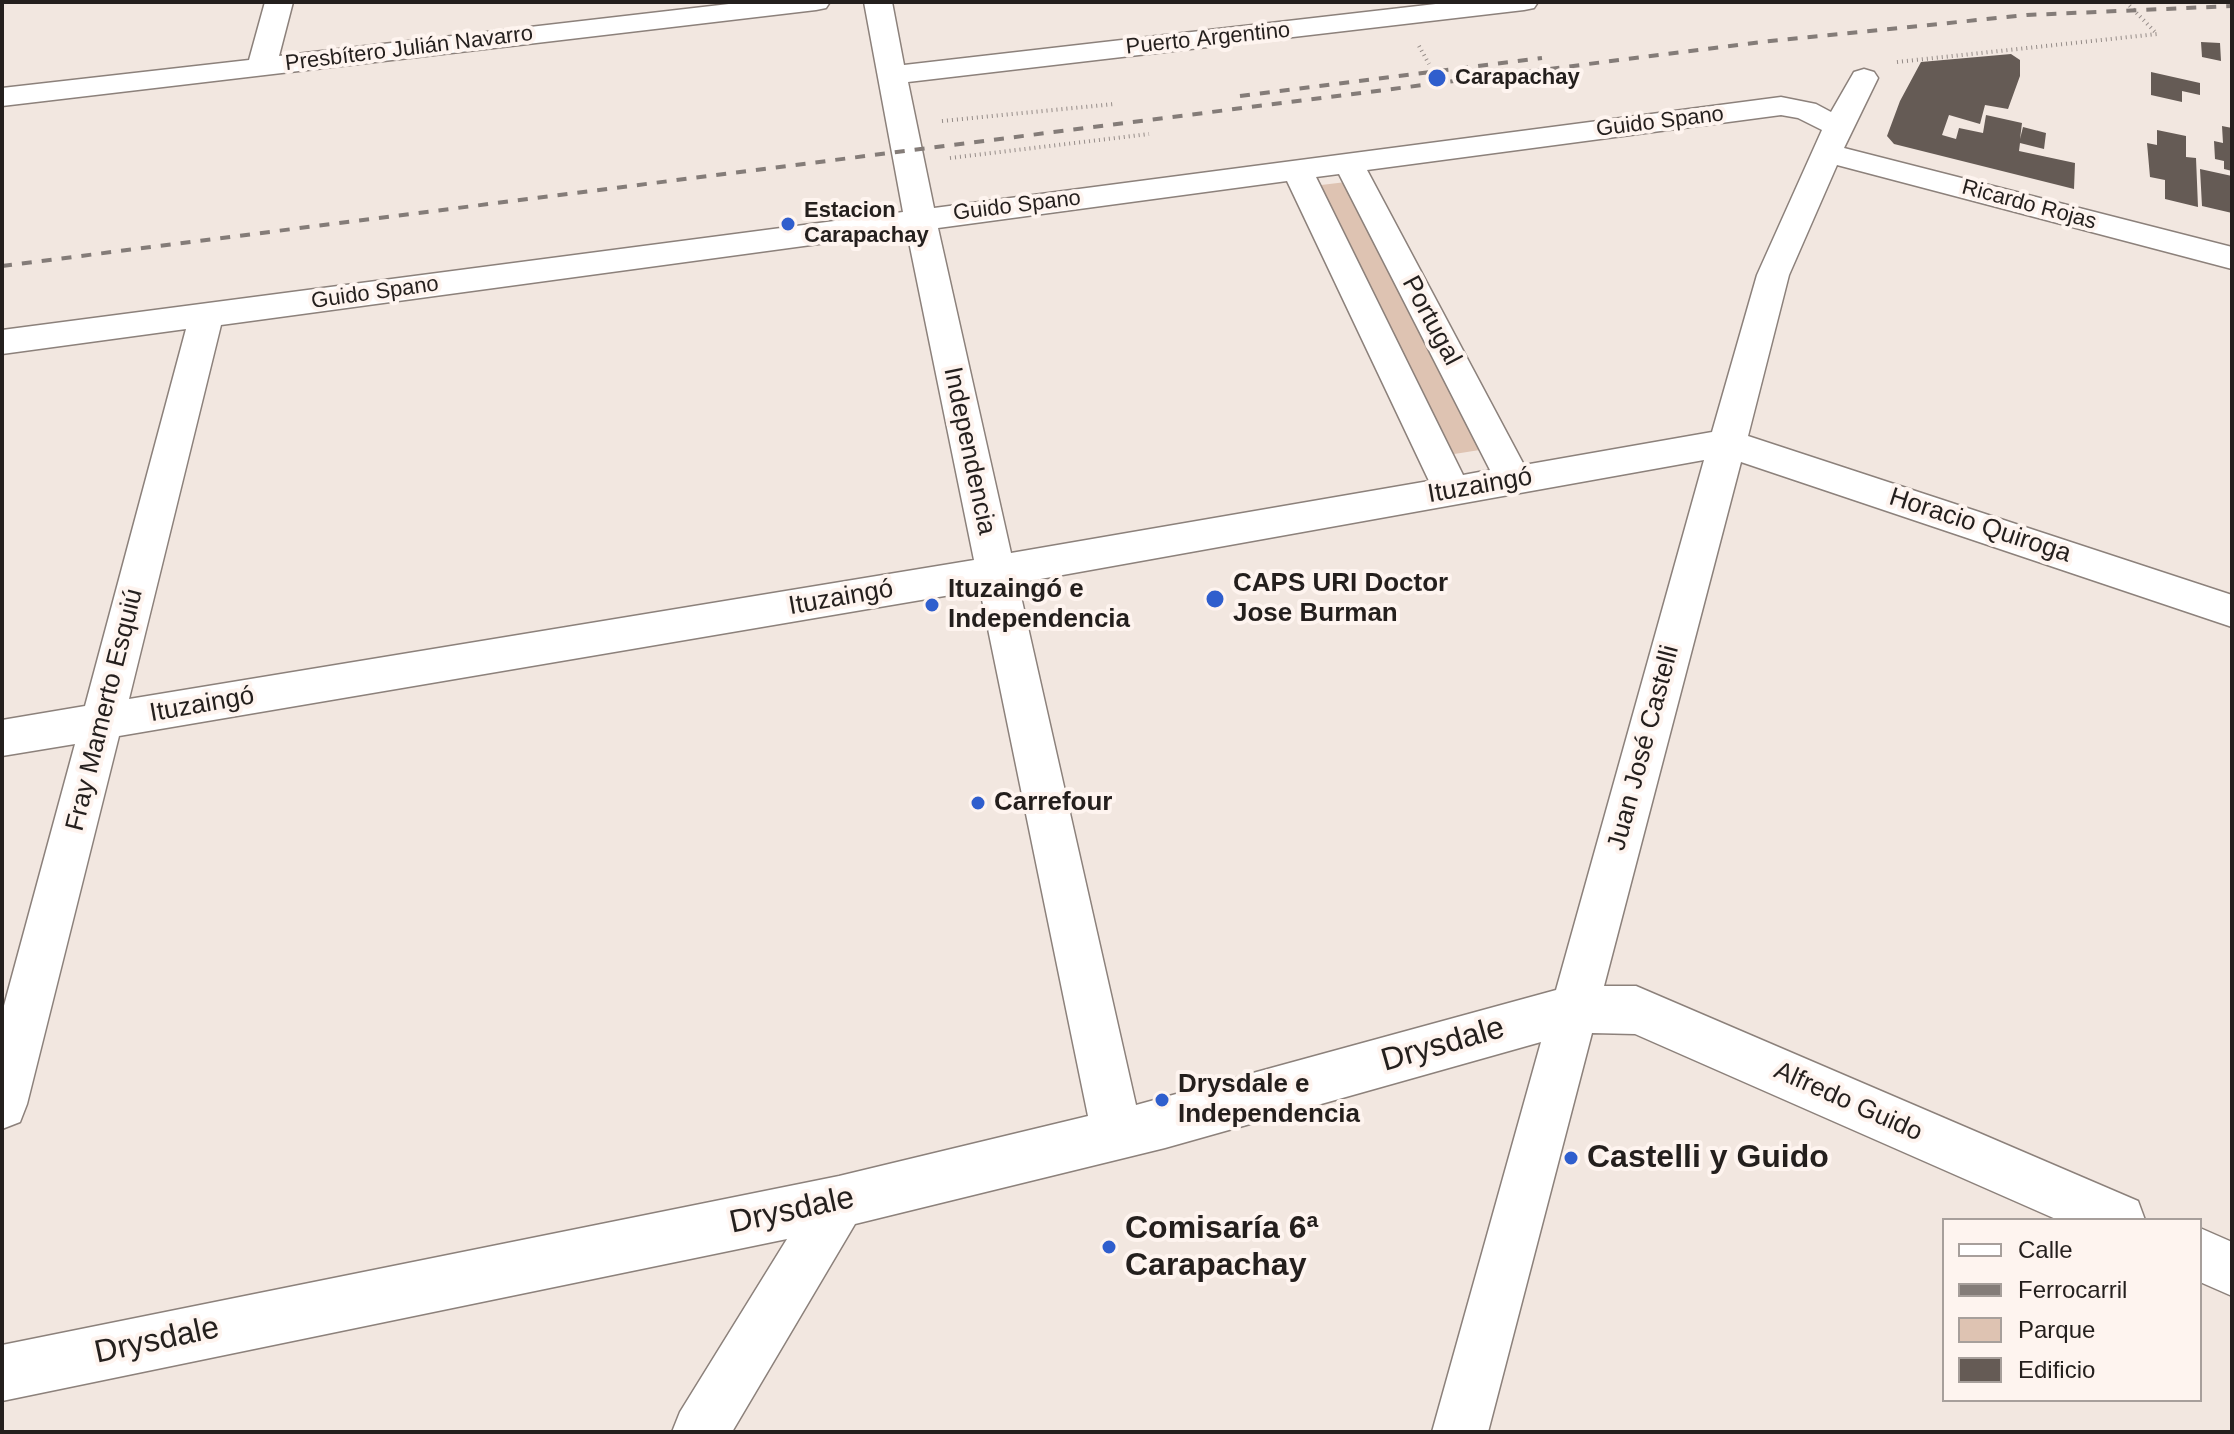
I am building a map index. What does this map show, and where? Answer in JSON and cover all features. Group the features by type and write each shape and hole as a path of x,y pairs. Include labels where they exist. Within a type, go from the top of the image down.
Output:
{"street":[{"path":"262,66 279,2"},
{"name":"Presbítero Julián Navarro","path":"2,97 816,2"},
{"name":"Independencia","path":"878,2 920,218 1117,1134"},
{"name":"Puerto Argentino","path":"891,75 1524,2"},
{"name":"Juan José Castelli","path":"1460,1432 1773,275 1832,140 1864,78"},
{"name":"Guido Spano","path":"2,342 1781,106 1806,110 1832,140"},
{"name":"Ricardo Rojas","path":"1832,140 2232,258"},
{"name":"Portugal","path":"1348,163 1514,480"},
{"name":"Portugal","path":"1297,169 1452,491"},
{"name":"Fray Mamerto Esquiú","path":"2,1104 83,802 100,722 206,316"},
{"name":"Ituzaingó","path":"2,738 995,571 1727,443"},
{"name":"Horacio Quiroga","path":"1727,443 2232,611"},
{"name":"Drysdale","path":"2,1373 839,1202 1165,1123 1573,1009"},
{"name":"Alfredo Guido","path":"1573,1009 1636,1010 2114,1218"},
{"path":"700,1432 839,1202"},
{"path":"2202,1256 2232,1269"}],"path":[{"path":"1864,78 1866,65 2157,34 2126,2"},
{"path":"901,125 1114,104"},
{"path":"909,163 1149,134"}],"green space":[{"path":"1346,182 1486,449 1448,455 1313,186"}],"building":[{"path":"2201,42 2220,43 2221,61 2202,57"},
{"path":"2011,54 2020,60 2020,76 2008,109 1985,105 1980,124 1949,115 1942,135 1956,139 1959,128 1983,133 1986,115 2022,123 2020,139 2023,127 2046,133 2044,149 2020,143 2019,151 2075,163 2074,189 1894,144 1887,136 1900,101 1921,62"},
{"path":"2151,72 2200,83 2200,95 2182,91 2182,102 2151,95"},
{"path":"2222,126 2232,128 2232,171 2224,169 2224,161 2215,159 2214,141 2223,143"},
{"path":"2157,130 2186,136 2186,157 2196,158 2198,207 2165,199 2165,180 2150,177 2147,143 2157,145"},
{"path":"2200,169 2232,176 2232,213 2202,206"}],"railway":[{"path":"2,266 1761,42 2027,15 2232,6"},
{"path":"1240,96 1542,58"}],"place":[{"name":"Carapachay","path":"1437,78"},
{"name":"Estacion Carapachay","path":"788,224"},
{"name":"CAPS URI Doctor Jose Burman","path":"1215,599"},
{"name":"Ituzaingó e Independencia","path":"932,605"},
{"name":"Carrefour","path":"978,803"},
{"name":"Drysdale e Independencia","path":"1162,1100"},
{"name":"Castelli y Guido","path":"1571,1158"},
{"name":"Comisaría 6ª Carapachay","path":"1109,1247"}]}
